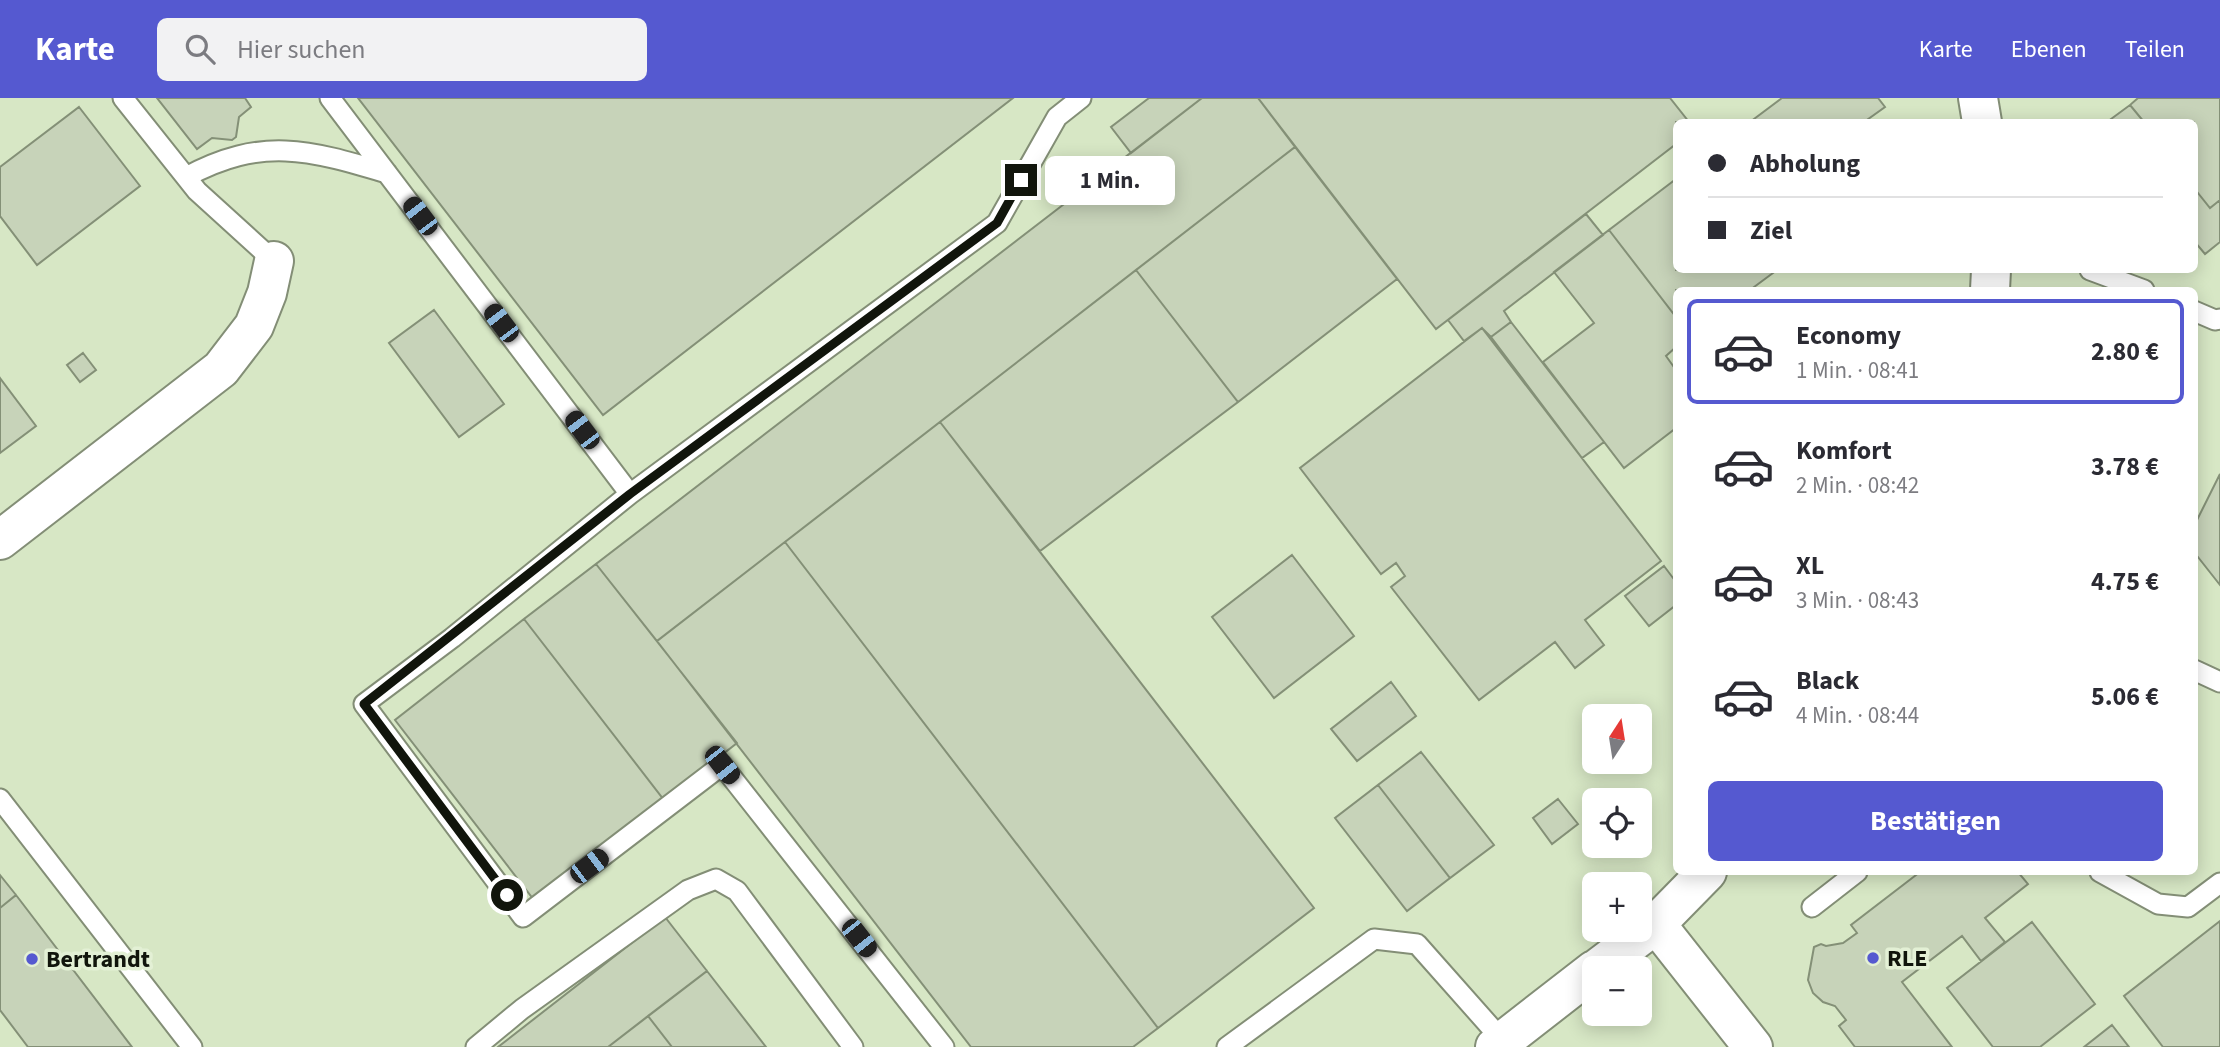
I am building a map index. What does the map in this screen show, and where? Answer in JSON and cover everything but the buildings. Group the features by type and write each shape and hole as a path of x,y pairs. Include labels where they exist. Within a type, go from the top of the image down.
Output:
{"street":[{"path":"1978,98 1982,119"},
{"path":"0,540 221,369 254,326 267,293 274,261"},
{"path":"1613,956 1656,923 1704,875"},
{"path":"1656,923 1753,1047"},
{"path":"1499,1044 1582,980"}],"lane":[{"path":"124,98 197,191 274,261"},
{"path":"330,98 630,494"},
{"path":"944,1047 722,765 523,917 364,704 630,494 997,223 1056,117 1081,98"},
{"path":"186,177 214,162 247,152 279,150 320,154 387,173"},
{"path":"2098,273 2136,287"},
{"path":"2198,313 2215,320 2220,318"},
{"path":"2198,672 2220,682"},
{"path":"0,799 192,1047"},
{"path":"1812,907 1853,875"},
{"path":"2105,875 2158,904 2188,907 2220,883"},
{"path":"476,1047 522,1009 688,890 716,879 737,891 853,1047"},
{"path":"1227,1047 1374,939 1417,944 1499,1044"}],"shaded area":[{"path":"0,98 2220,98 2220,1047 0,1047"}],"place":[{"name":"RLE","path":"1873,958"},
{"name":"Bertrandt","path":"32,959"}],"route":[{"path":"507,895 364,704 452,638 630,494 997,223 1021,180"}]}
